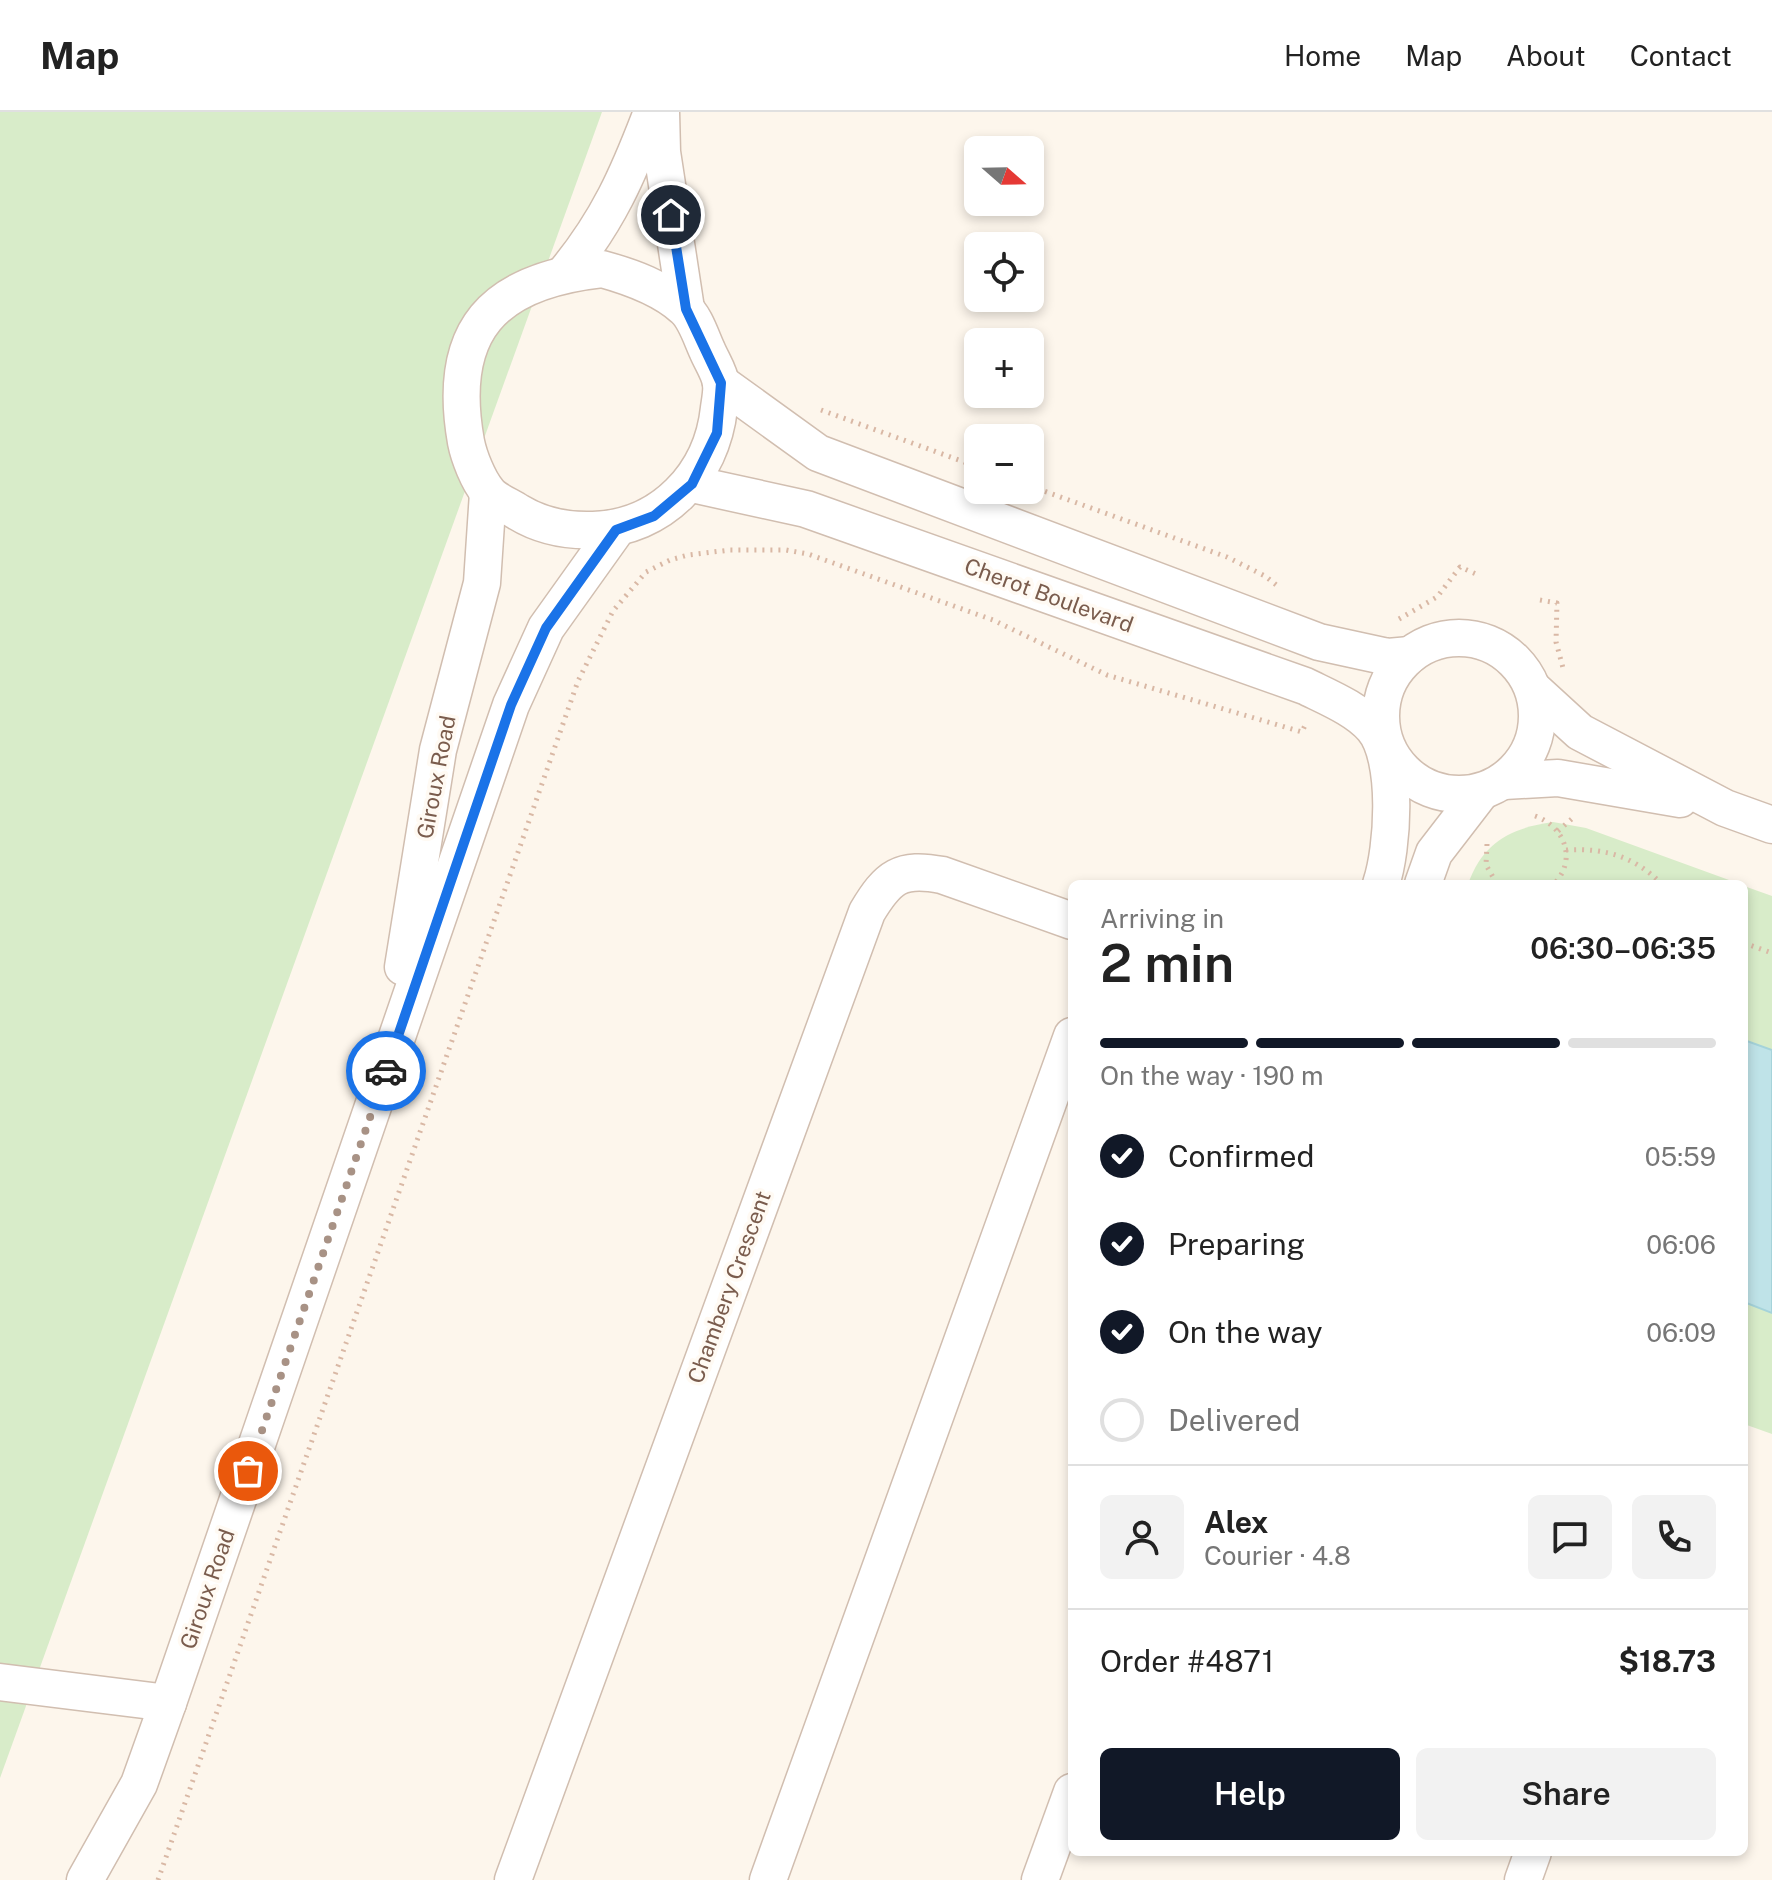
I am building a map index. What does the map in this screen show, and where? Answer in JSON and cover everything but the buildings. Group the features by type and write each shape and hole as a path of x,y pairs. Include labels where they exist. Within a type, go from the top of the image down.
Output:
{"street":[{"path":"565,273 596,236 616,199 652,112"},
{"path":"661,112 662,152 686,309 721,383 818,453 1319,642 1388,657 1410,655"},
{"path":"686,309 655,288 602,269 565,273 522,288 497,303 478,327 464,362 460,406 468,453 488,493 527,518 559,529 616,530 654,516 692,484 717,433 721,383"},
{"name":"Cherot Boulevard","path":"692,484 806,509 1305,686 1352,711 1373,728 1408,776 1431,790 1455,795 1492,786 1558,778 1725,808"},
{"name":"Giroux Road","path":"388,1064 438,750 482,583 488,493"},
{"name":"Giroux Road","path":"85,1880 139,1784 511,705 546,628 616,530"},
{"path":"1382,880 1388,858 1391,803 1381,708 1387,682 1410,655 1431,641 1449,637 1476,639 1500,648 1520,666 1533,689 1580,732 1725,808 1772,825"},
{"path":"1424,880 1434,853 1492,786 1522,763 1534,740 1538,715 1533,689"},
{"name":"Chambery Crescent","path":"513,1880 867,912 891,879 906,872 921,871 942,875 1068,920"},
{"path":"768,1880 1068,1047"},
{"path":"0,1682 168,1703"},
{"path":"1040,1880 1068,1803"},
{"path":"1523,1880 1532,1856"}],"path":[{"path":"813,407 964,462"},
{"path":"1044,491 1227,557 1265,576 1291,595"},
{"path":"158,1880 578,681 613,611 646,572 688,555 730,550 797,551 993,620 1096,671 1302,732"},
{"path":"1388,620 1418,610 1437,597 1460,567 1476,574"},
{"path":"1540,600 1557,603 1556,642 1567,675"},
{"path":"1523,814 1548,821 1558,831 1566,850 1565,866 1556,880"},
{"path":"1489,837 1485,850 1486,865 1495,880"},
{"path":"1566,850 1594,849 1613,853 1633,861 1657,880"},
{"path":"1748,944 1772,953"}],"green space":[{"path":"0,112 602,112 0,1778"},
{"path":"1553,822 1586,828 1729,880 1470,880 1490,848 1512,833"},
{"path":"1748,887 1772,896 1772,1434 1748,1425"}],"water":[{"path":"1748,1041 1772,1050 1772,1313 1748,1304"}],"way so far":[{"path":"248,1471 386,1071"}],"route":[{"path":"386,1071 511,705 546,628 616,530 654,516 692,484 717,433 721,383 686,309 671,215"}]}
